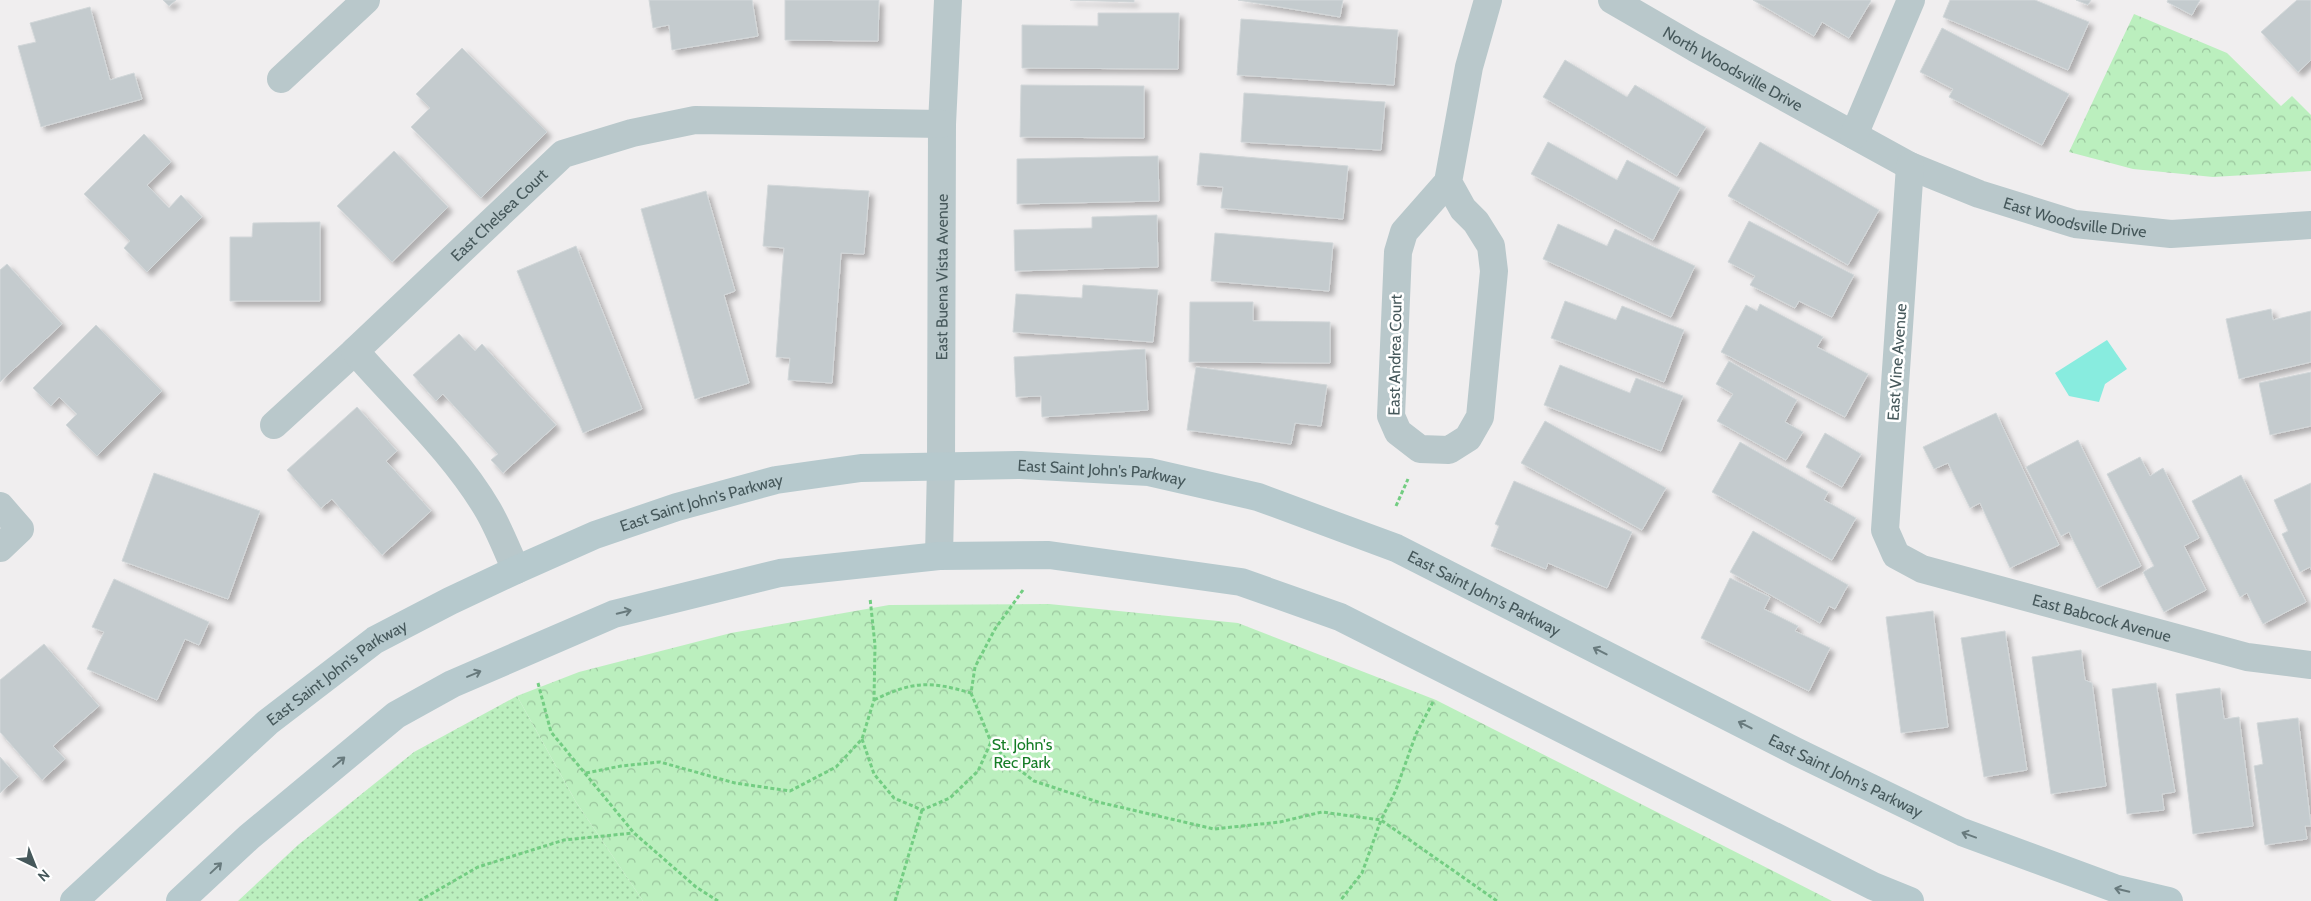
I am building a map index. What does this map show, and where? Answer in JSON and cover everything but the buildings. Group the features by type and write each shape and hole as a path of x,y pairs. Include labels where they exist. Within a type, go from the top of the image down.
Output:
{"main road":[{"name":"East Saint John's Parkway","path":"74,901 268,722 375,640 450,601 516,570 595,535 677,507 776,480 861,468 1021,465 1149,472 1258,497 1396,548 1789,748 1962,832 2114,888 2169,901"},
{"path":"180,901 249,836 396,715 452,684 614,614 780,573 939,556 1049,555 1241,582 1340,617 1864,882 1910,901"}],"street":[{"path":"281,79 366,0"},
{"name":"East Buena Vista Avenue","path":"939,556 942,124 948,0"},
{"path":"1448,182 1469,67 1488,0"},
{"name":"North Woodsville Drive","path":"1612,0 1854,135"},
{"path":"1854,135 1911,0"},
{"name":"East Chelsea Court","path":"274,425 563,154 632,132 695,120 942,124"},
{"name":"East Woodsville Drive","path":"1854,135 1910,166 1979,194 2075,224 2171,234 2311,225"},
{"name":"East Vine Avenue","path":"1896,555 1885,530 1910,166"},
{"name":"East Andrea Court","path":"1448,182 1463,208 1476,222 1491,246 1494,270 1480,418 1468,438 1449,450 1420,449 1398,432 1390,416 1398,252 1404,232 1448,182"},
{"path":"355,351 447,453 488,510 516,570"},
{"path":"0,506 20,529 0,548"},
{"name":"East Babcock Avenue","path":"1896,555 1922,570 2247,657 2311,665"}],"path":[{"path":"1049,555 995,629 975,667 972,693 991,742 1008,761 1034,781 1098,802 1214,829 1280,822 1322,812 1381,820 1497,901"},
{"path":"586,773 621,766 660,762 735,783 790,791 836,767 862,739 874,700 875,645 866,564"},
{"path":"529,651 551,732 634,833 696,887 718,901"},
{"path":"1340,901 1362,872 1381,820 1396,790 1416,734 1450,673"},
{"path":"874,700 899,688 920,684 942,684 972,693"},
{"path":"862,739 874,774 894,798 922,810 950,798 978,771 991,742"},
{"path":"896,901 922,810"},
{"path":"419,901 478,867 564,840 634,833"}],"green space":[{"path":"2134,14 2227,53 2281,106 2292,96 2311,115 2311,171 2213,177 2133,169 2069,152"},
{"name":"St. John's Rec Park","path":"1049,604 1238,623 1436,700 1832,901 643,901 576,802 517,696 579,672 731,633 889,605"},
{"path":"517,696 576,802 643,901 238,901 298,845 414,752"}],"shaded area":[{"path":"2107,340 2127,369 2105,384 2099,402 2069,396 2055,373"}]}
